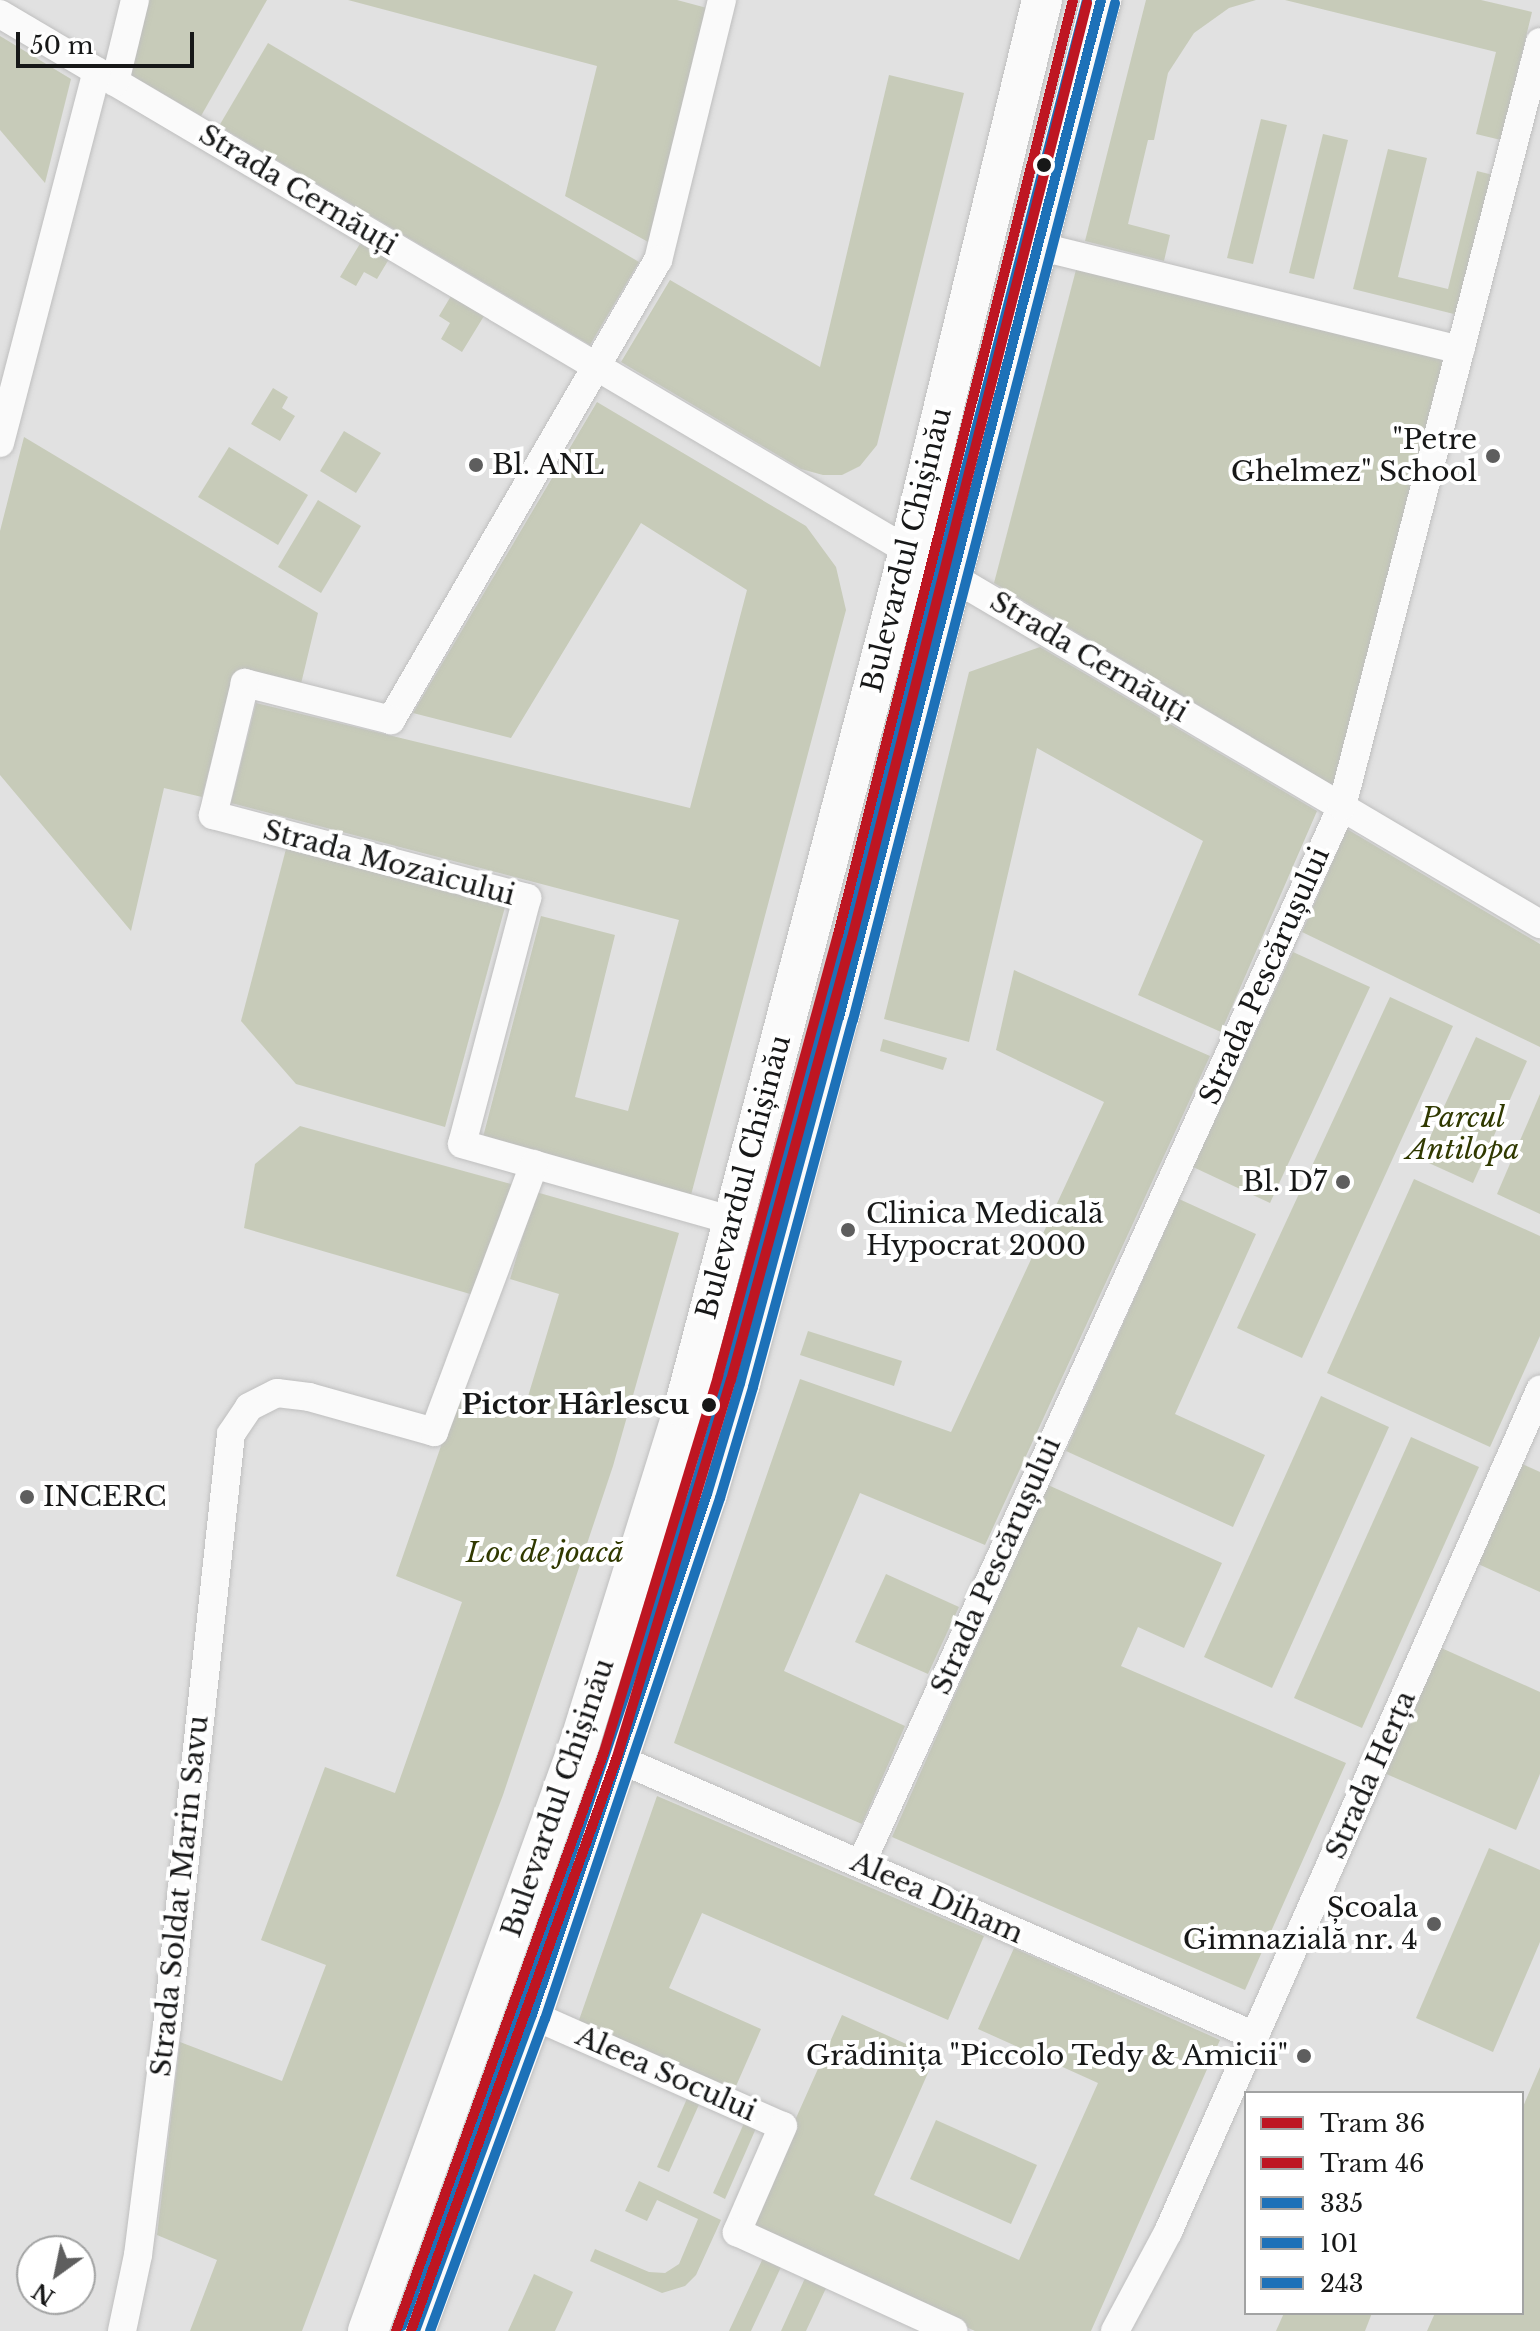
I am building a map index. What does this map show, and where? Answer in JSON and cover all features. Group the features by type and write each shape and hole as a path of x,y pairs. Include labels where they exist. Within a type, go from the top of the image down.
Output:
{"main road":[{"name":"Bulevardul Chișinău","path":"368,2331 580,1742 662,1480 735,1221 909,551 1042,0"},
{"name":"Bulevardul Chișinău","path":"415,2331 532,2015 707,1494 751,1345 1101,0"}],"street":[{"path":"0,443 102,82 123,53 135,0"},
{"path":"596,366 658,260 722,0"},
{"name":"Strada Cernăuți","path":"0,14 102,82 596,366 1540,924"},
{"name":"Strada Pescărușului","path":"861,1864 1342,806 1540,42"},
{"path":"1037,246 1460,350"},
{"name":"Strada Mozaicului","path":"534,1164 462,1144 527,898 213,815 245,683 391,720 596,366"},
{"path":"534,1164 735,1221"},
{"name":"Strada Soldat Marin Savu","path":"122,2331 138,2255 167,2026 231,1434 239,1419 263,1397 277,1393 309,1397 434,1432 534,1164"},
{"name":"Strada Herța","path":"1115,2331 1168,2232 1540,1390"},
{"name":"Aleea Diham","path":"619,1759 1255,2036"},
{"name":"Aleea Socului","path":"532,2015 783,2126 737,2232 953,2331"}],"green space":[{"path":"149,0 267,0 201,116 131,75"},
{"path":"348,0 677,0 707,8 650,243 565,196 597,66"},
{"path":"1146,0 1256,0 1229,8 1194,33 1168,73 1154,140 1148,140 1128,224 1170,235 1164,261 1085,241"},
{"path":"1285,0 1481,0 1532,12 1501,140 1476,134 1496,52"},
{"path":"0,36 71,79 45,183 0,130"},
{"path":"268,43 639,262 590,345 219,126"},
{"path":"889,75 964,93 877,445 860,466 842,475 823,475 801,469 621,362 670,280 820,367"},
{"path":"1261,119 1287,125 1253,264 1227,258"},
{"path":"1323,134 1348,140 1314,279 1289,273"},
{"path":"1388,149 1427,158 1398,277 1448,289 1477,171 1493,175 1458,315 1353,289"},
{"path":"361,242 389,259 377,279 364,272 356,286 340,277"},
{"path":"1077,266 1446,359 1335,787 994,583"},
{"path":"451,296 484,316 462,352 441,339 450,323 439,316"},
{"path":"273,388 288,397 282,408 295,416 280,441 251,424"},
{"path":"597,402 806,526 836,567 846,610 691,1195 483,1137 541,916 615,935 575,1097 628,1111 679,920 231,803 256,703 690,808 747,590 641,523 511,738 413,713"},
{"path":"344,431 381,453 356,493 320,471"},
{"path":"24,437 318,613 300,688 235,672 202,797 164,788 131,931 0,775 0,531"},
{"path":"229,447 308,495 278,545 198,497"},
{"path":"318,500 361,526 321,593 278,567"},
{"path":"1040,647 1317,811 1221,1032 1138,995 1203,841 1037,748 969,1042 884,1019 969,672"},
{"path":"1347,829 1540,944 1540,1047 1302,932"},
{"path":"286,849 505,907 445,1127 296,1084 241,1021"},
{"path":"1293,952 1370,987 1270,1203 1193,1167"},
{"path":"1014,970 1210,1056 985,1545 860,1493 784,1671 905,1726 862,1824 674,1743 800,1379 951,1432 1104,1102 996,1050"},
{"name":"Bl. D7","path":"1390,997 1453,1026 1302,1358 1237,1328"},
{"name":"Parcul Antilopa","path":"1476,1037 1527,1061 1473,1183 1420,1159"},
{"path":"883,1039 947,1058 943,1070 880,1051"},
{"path":"1540,1094 1540,1214 1497,1194"},
{"path":"300,1126 518,1186 477,1296 244,1228 255,1164"},
{"path":"1414,1179 1540,1236 1540,1336 1490,1447 1327,1373"},
{"name":"Loc de joacă","path":"536,1192 679,1233 613,1466 503,1795 302,2331 190,2331 217,2260 157,2235 180,2042 282,2081 326,1965 261,1940 325,1767 395,1793 462,1602 396,1576 459,1394 523,1413 559,1294 510,1279"},
{"path":"1179,1199 1256,1234 1175,1414 1265,1455 1233,1527 1066,1451"},
{"path":"808,1331 902,1361 894,1386 800,1355"},
{"path":"1321,1396 1389,1427 1272,1688 1204,1657"},
{"path":"1411,1437 1479,1467 1362,1728 1294,1698"},
{"path":"1520,1463 1540,1472 1540,1592 1476,1563"},
{"path":"1048,1485 1222,1563 1184,1648 1138,1627 1121,1666 1346,1763 1245,1990 892,1837"},
{"path":"886,1574 959,1607 928,1674 855,1642"},
{"path":"1439,1647 1540,1692 1540,1774 1516,1830 1384,1773"},
{"path":"657,1796 984,1936 948,2020 702,1913 669,1988 761,2029 733,2093 578,2023"},
{"path":"1489,1848 1540,1870 1540,1942 1493,2052 1416,2018"},
{"path":"1014,1948 1220,2040 1091,2331 975,2331 747,2228 842,2015 935,2057 874,2195 1019,2260 1098,2083 978,2029"},
{"path":"1540,2067 1540,2331 1427,2331 1434,2315 1524,2315 1524,2104"},
{"path":"689,2094 701,2100 669,2172 657,2167"},
{"path":"936,2120 1037,2165 1011,2224 910,2179"},
{"path":"745,2121 757,2126 725,2199 713,2193"},
{"path":"639,2181 721,2220 696,2275 685,2286 662,2293 590,2261 595,2249 649,2272 665,2273 679,2264 698,2219 657,2200 647,2221 625,2211"},
{"path":"764,2256 782,2265 751,2331 729,2331"},
{"path":"534,2274 573,2292 555,2331 508,2331"},
{"path":"806,2276 827,2286 806,2331 781,2331"},
{"path":"1283,2315 1371,2315 1365,2331 1276,2331"}],"tram line":[{"name":"36","path":"396,2331 604,1752 718,1376 838,935 1073,0"},
{"name":"46","path":"411,2331 617,1757 731,1380 852,938 1087,3"}],"transit line":[{"name":"243","path":"402,2326 519,2010 694,1490 727,1379 1087,0"},
{"name":"335","path":"415,2331 532,2015 707,1494 740,1383 839,1017 1101,0"},
{"name":"101","path":"430,2331 545,2019 720,1498 753,1387 853,1020 1115,3"}],"place":[{"name":"\"Petre Ghelmez\" School","path":"1493,456"},
{"name":"Bl. ANL","path":"476,465"},
{"name":"Bl. D7","path":"1343,1182"},
{"name":"Clinica Medicală Hypocrat 2000","path":"848,1230"},
{"name":"Pictor Hârlescu","path":"709,1405"},
{"name":"INCERC","path":"27,1497"},
{"name":"Școala Gimnazială nr. 4","path":"1434,1924"},
{"name":"Grădinița \"Piccolo Tedy & Amicii\"","path":"1304,2056"}]}
